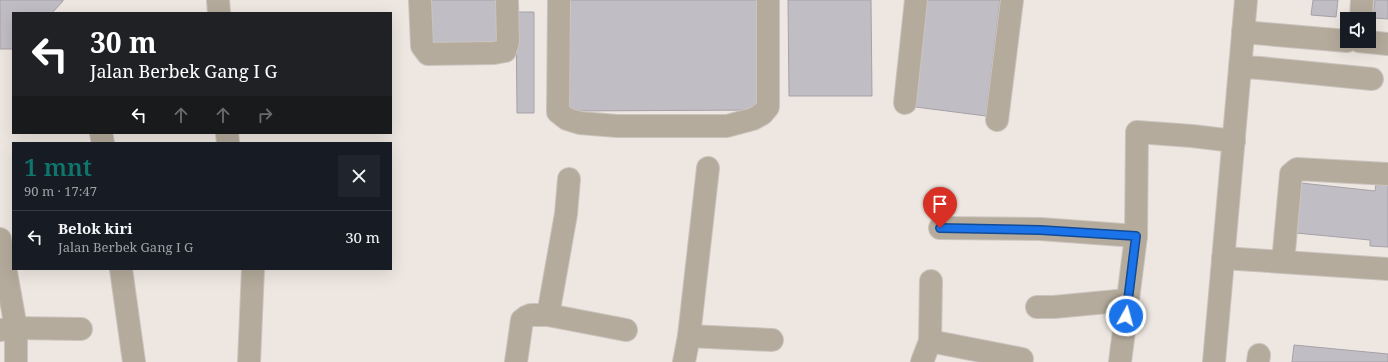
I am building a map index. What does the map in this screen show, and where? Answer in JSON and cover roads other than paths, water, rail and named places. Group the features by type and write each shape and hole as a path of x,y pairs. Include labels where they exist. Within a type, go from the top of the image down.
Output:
{"street":[{"path":"218,0 219,12"},
{"path":"420,0 422,46 428,54 494,53 505,51 508,42 507,0"},
{"path":"559,0 558,112 567,119 580,123 617,126 727,126 753,119 762,114 768,106 768,0"},
{"path":"905,103 916,0"},
{"path":"997,120 1012,0"},
{"path":"1214,362 1246,0"},
{"path":"1361,12 1362,0"},
{"path":"1243,32 1340,40"},
{"path":"1376,43 1388,44"},
{"path":"1240,67 1372,79"},
{"path":"1120,362 1136,236 1137,132 1234,141"},
{"path":"684,362 689,336 708,168"},
{"path":"1282,262 1291,174 1297,169 1388,174"},
{"path":"548,315 565,221 569,178"},
{"path":"940,228 1040,230 1136,236"},
{"path":"0,239 8,329 16,362"},
{"path":"1224,258 1388,269"},
{"path":"120,270 134,362"},
{"path":"249,362 253,270"},
{"path":"922,362 930,341 931,281"},
{"path":"1037,307 1054,308 1128,300"},
{"path":"516,362 522,320 531,315 548,315 626,330"},
{"path":"8,329 81,330"},
{"path":"689,336 772,340"},
{"path":"930,341 1022,358"}]}
